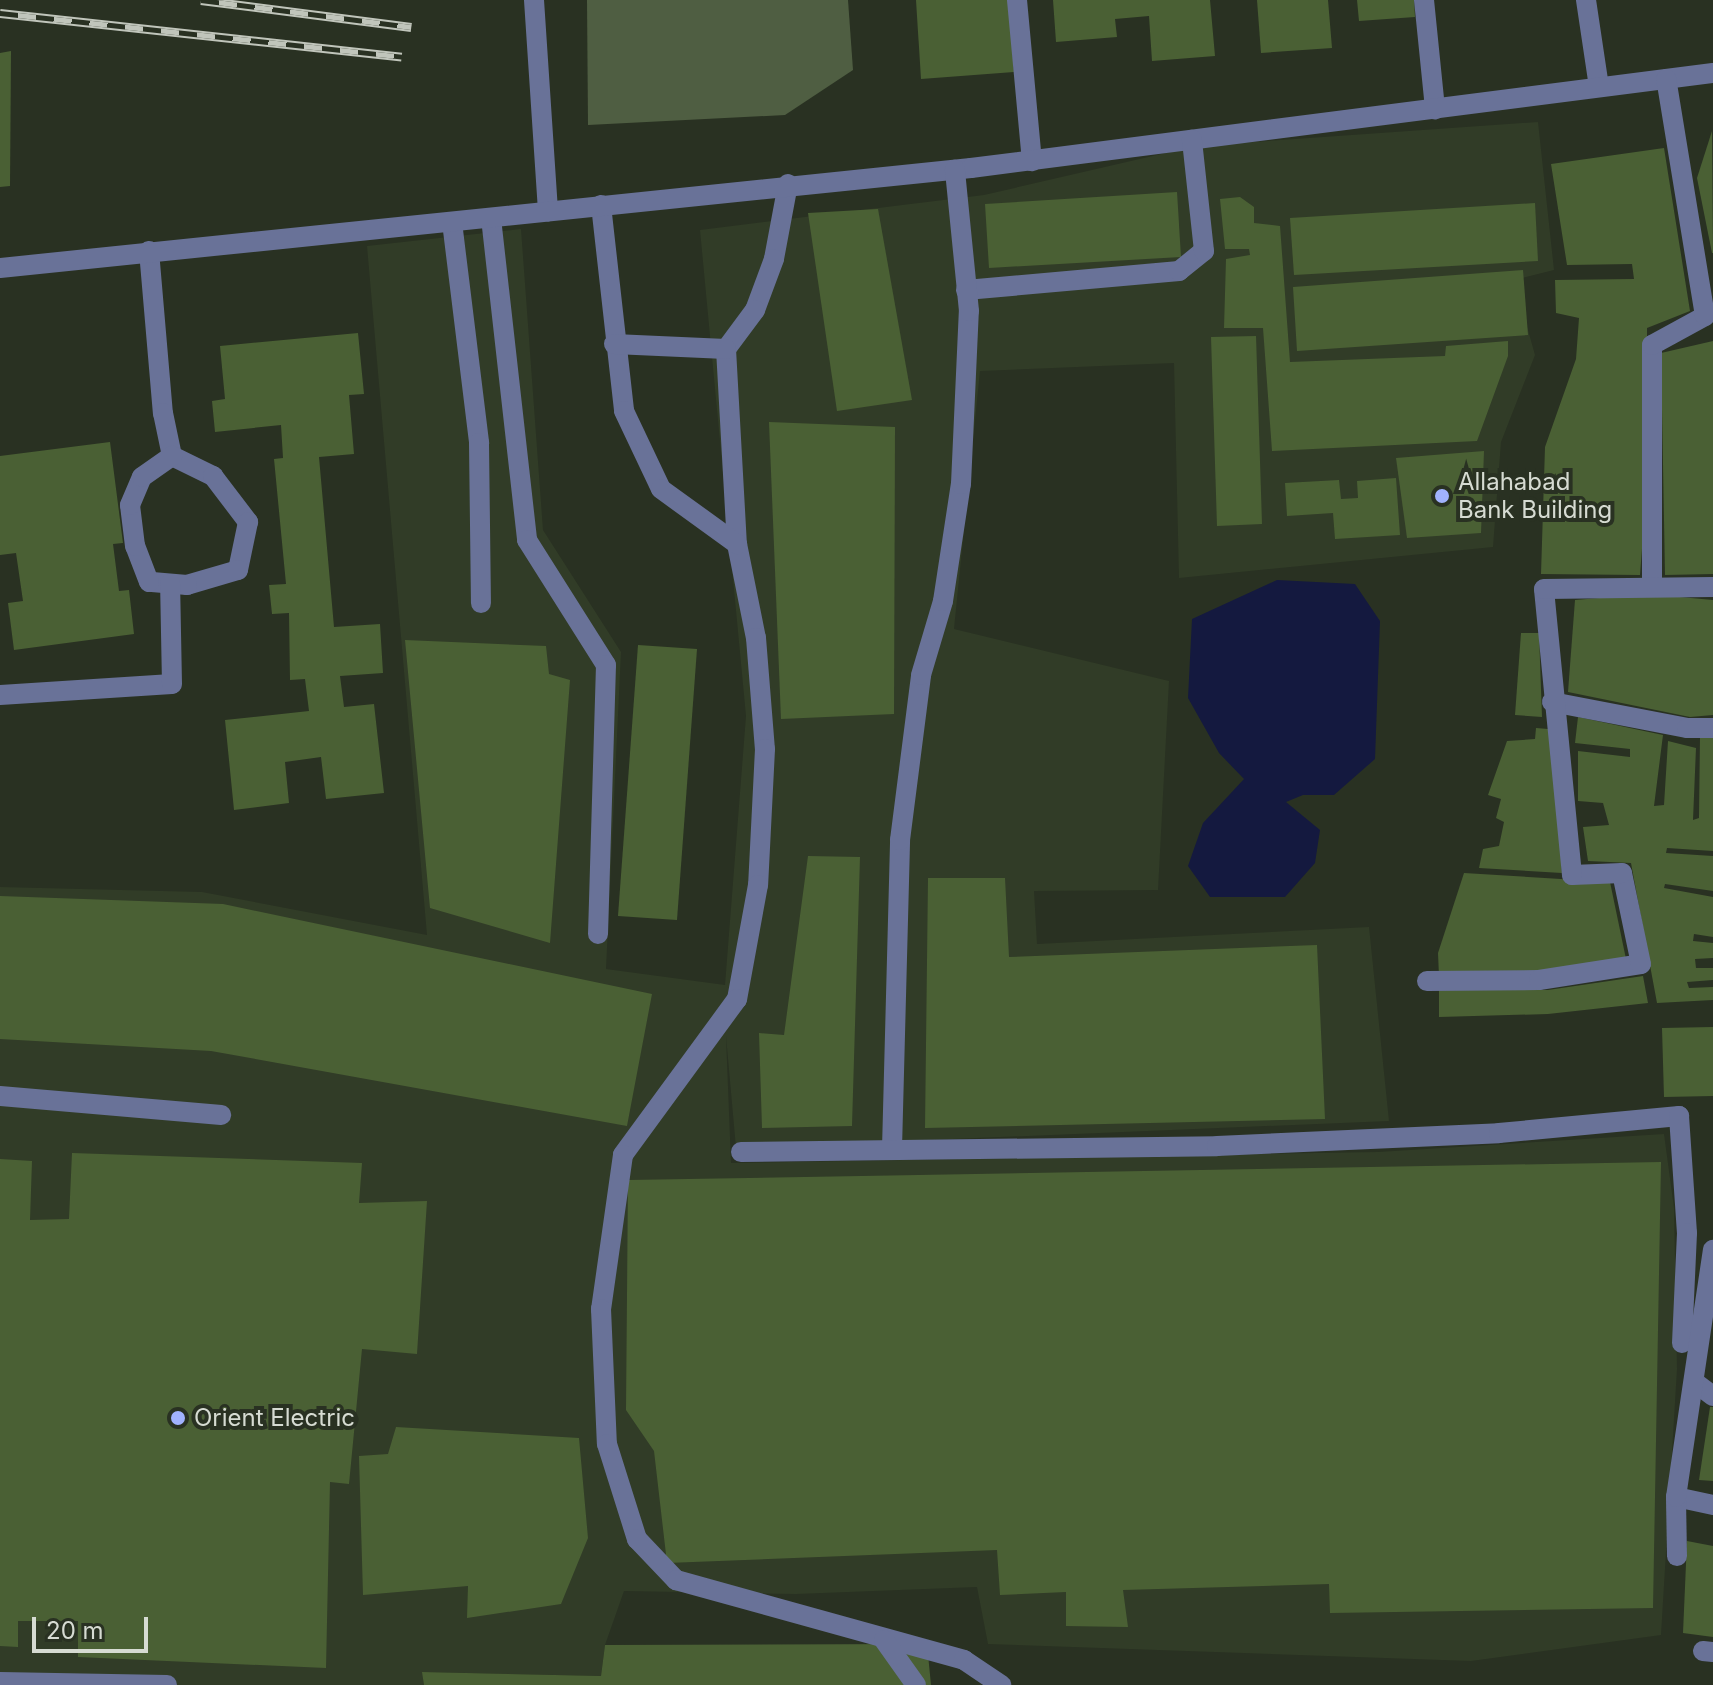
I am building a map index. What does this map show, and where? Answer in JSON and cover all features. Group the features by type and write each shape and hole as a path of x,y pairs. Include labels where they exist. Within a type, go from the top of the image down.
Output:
{"street":[{"path":"534,0 548,212"},
{"path":"1017,0 1032,161"},
{"path":"1424,0 1435,109"},
{"path":"1586,0 1599,87"},
{"path":"0,268 548,212 788,184 955,170 1713,73"},
{"path":"1652,584 1652,345 1705,316 1666,79"},
{"path":"966,290 1179,271 1204,251 1192,140"},
{"path":"892,1149 900,840 921,675 943,601 961,484 966,290 955,170"},
{"path":"788,184 774,259 755,310 726,349 737,544 756,638 765,749 758,885 737,999 623,1155 601,1309 607,1444 637,1539 676,1580 964,1660 1001,1685"},
{"path":"601,205 614,344 624,411 661,489 737,544"},
{"path":"491,218 527,540 606,665 598,934"},
{"path":"452,222 479,443 481,603"},
{"path":"149,251 163,413 172,456"},
{"path":"614,344 726,349"},
{"path":"172,456 213,476 248,522 238,570 187,585 149,582 135,546 130,505 142,477 172,456"},
{"path":"0,695 172,684 170,584"},
{"path":"1427,981 1539,980 1641,964 1622,873 1572,875 1563,749 1552,702 1544,589 1652,584 1713,587"},
{"path":"1552,702 1687,728 1713,728"},
{"path":"0,1096 221,1115"},
{"path":"741,1152 1217,1146 1499,1133 1679,1116 1687,1233 1682,1343"},
{"path":"1677,1556 1676,1497 1705,1390 1713,1250"},
{"path":"1676,1497 1713,1505"},
{"path":"884,1640 916,1685"},
{"path":"0,1682 167,1685"}],"shaded area":[{"path":"587,0 848,0 853,70 785,115 588,125"},
{"path":"1538,122 1554,270 1514,280 1535,355 1501,442 1493,547 1179,578 1174,363 980,371 954,629 1169,681 1158,890 1034,891 1037,944 1369,927 1389,1121 736,1148 726,1036 731,1163 1378,1152 1664,1134 1674,1208 1677,1369 1661,1635 1471,1661 988,1644 977,1587 796,1594 624,1591 605,1645 601,1676 423,1672 424,1685 0,1685 0,887 202,892 427,935 367,246 521,229 543,530 621,652 606,969 725,985 746,716 700,230 984,195 1196,146"},
{"path":"1277,580 1355,584 1380,621 1375,759 1334,795 1303,795 1286,802 1320,830 1315,863 1285,897 1210,897 1188,866 1203,823 1244,779 1219,753 1188,698 1192,619"}],"building":[{"path":"916,0 1009,0 1014,72 921,79"},
{"path":"1053,0 1210,0 1215,56 1152,61 1149,16 1115,19 1117,37 1056,42"},
{"path":"1257,0 1328,0 1332,48 1261,53"},
{"path":"1357,0 1414,0 1415,17 1359,21"},
{"path":"11,51 10,186 0,187 0,53"},
{"path":"1712,131 1713,253 1697,178"},
{"path":"1664,148 1690,311 1647,328 1647,484 1640,575 1541,574 1545,447 1576,359 1579,318 1556,313 1555,280 1634,279 1632,264 1567,265 1551,164"},
{"path":"1177,192 1181,257 989,268 985,204"},
{"path":"1240,197 1254,207 1254,223 1280,226 1290,362 1445,356 1446,346 1508,341 1508,356 1477,441 1272,451 1263,328 1224,328 1226,259 1250,255 1249,249 1225,249 1220,199"},
{"path":"1535,203 1538,261 1294,275 1290,218"},
{"path":"878,209 912,400 837,411 808,213"},
{"path":"1523,270 1528,335 1297,351 1293,287"},
{"path":"358,333 364,394 349,395 354,454 319,457 334,627 380,624 383,673 340,676 344,707 374,704 384,793 326,799 321,757 285,762 289,803 234,810 225,720 309,711 305,679 290,680 289,613 272,614 269,585 286,584 274,459 283,458 281,425 215,432 212,401 225,399 220,346"},
{"path":"1256,336 1262,524 1217,526 1211,337"},
{"path":"1713,341 1713,574 1665,575 1661,353"},
{"path":"769,422 895,427 894,714 781,719"},
{"path":"110,442 123,543 113,544 119,591 129,590 134,634 14,650 8,603 23,601 16,553 0,555 0,456"},
{"name":"Allahabad Bank Building","path":"1484,451 1481,533 1407,538 1396,458"},
{"path":"1396,478 1400,535 1335,539 1333,513 1287,516 1285,483 1339,480 1341,499 1358,498 1357,481"},
{"path":"1647,594 1713,600 1713,715 1690,717 1568,692 1575,600"},
{"path":"1521,633 1539,633 1542,717 1515,715"},
{"path":"405,640 546,646 549,674 570,680 550,943 430,908"},
{"path":"638,645 697,649 677,920 618,916"},
{"path":"1578,717 1663,735 1654,806 1664,805 1668,741 1696,748 1693,820 1699,818 1700,736 1713,737 1713,851 1667,848 1666,853 1713,856 1713,891 1665,884 1664,888 1713,897 1713,937 1694,934 1693,941 1713,943 1713,958 1695,959 1696,968 1713,968 1713,980 1687,982 1689,988 1713,987 1713,1000 1657,1003 1631,863 1588,861 1583,827 1609,825 1603,803 1578,801 1578,751 1630,757 1630,749 1575,743"},
{"path":"1536,728 1548,729 1554,756 1562,873 1479,868 1483,849 1499,846 1504,822 1496,818 1501,799 1488,795 1507,741 1535,739"},
{"path":"808,856 860,857 852,1126 762,1128 759,1033 784,1035"},
{"path":"1464,873 1610,882 1626,959 1543,974 1439,976 1438,953"},
{"path":"928,878 1005,878 1009,957 1317,945 1325,1119 925,1128"},
{"path":"0,896 223,904 652,994 627,1126 211,1051 0,1039"},
{"path":"1643,976 1648,1003 1548,1014 1439,1017 1439,990 1548,990"},
{"path":"1713,1027 1713,1096 1664,1097 1662,1028"},
{"name":"Orient Electric","path":"72,1153 362,1163 359,1203 427,1201 417,1354 362,1349 349,1484 330,1482 326,1668 78,1657 78,1621 18,1621 18,1647 0,1646 0,1159 32,1161 30,1220 69,1219"},
{"path":"1661,1162 1653,1608 1330,1613 1329,1584 1123,1590 1128,1627 1066,1626 1066,1592 1000,1595 997,1550 667,1563 654,1451 626,1410 628,1180"},
{"path":"1710,1407 1713,1407 1713,1481 1699,1480"},
{"path":"396,1427 579,1438 588,1538 561,1604 467,1618 468,1586 363,1595 359,1456 388,1454"},
{"path":"1687,1541 1713,1546 1713,1637 1683,1633"},
{"path":"927,1644 931,1685 424,1685 422,1672 601,1676 605,1645"}],"railway":[{"path":"201,0 411,27"},
{"path":"0,13 402,57"}],"place":[{"name":"Allahabad Bank Building","path":"1442,496"},
{"name":"Orient Electric","path":"178,1418"}]}
